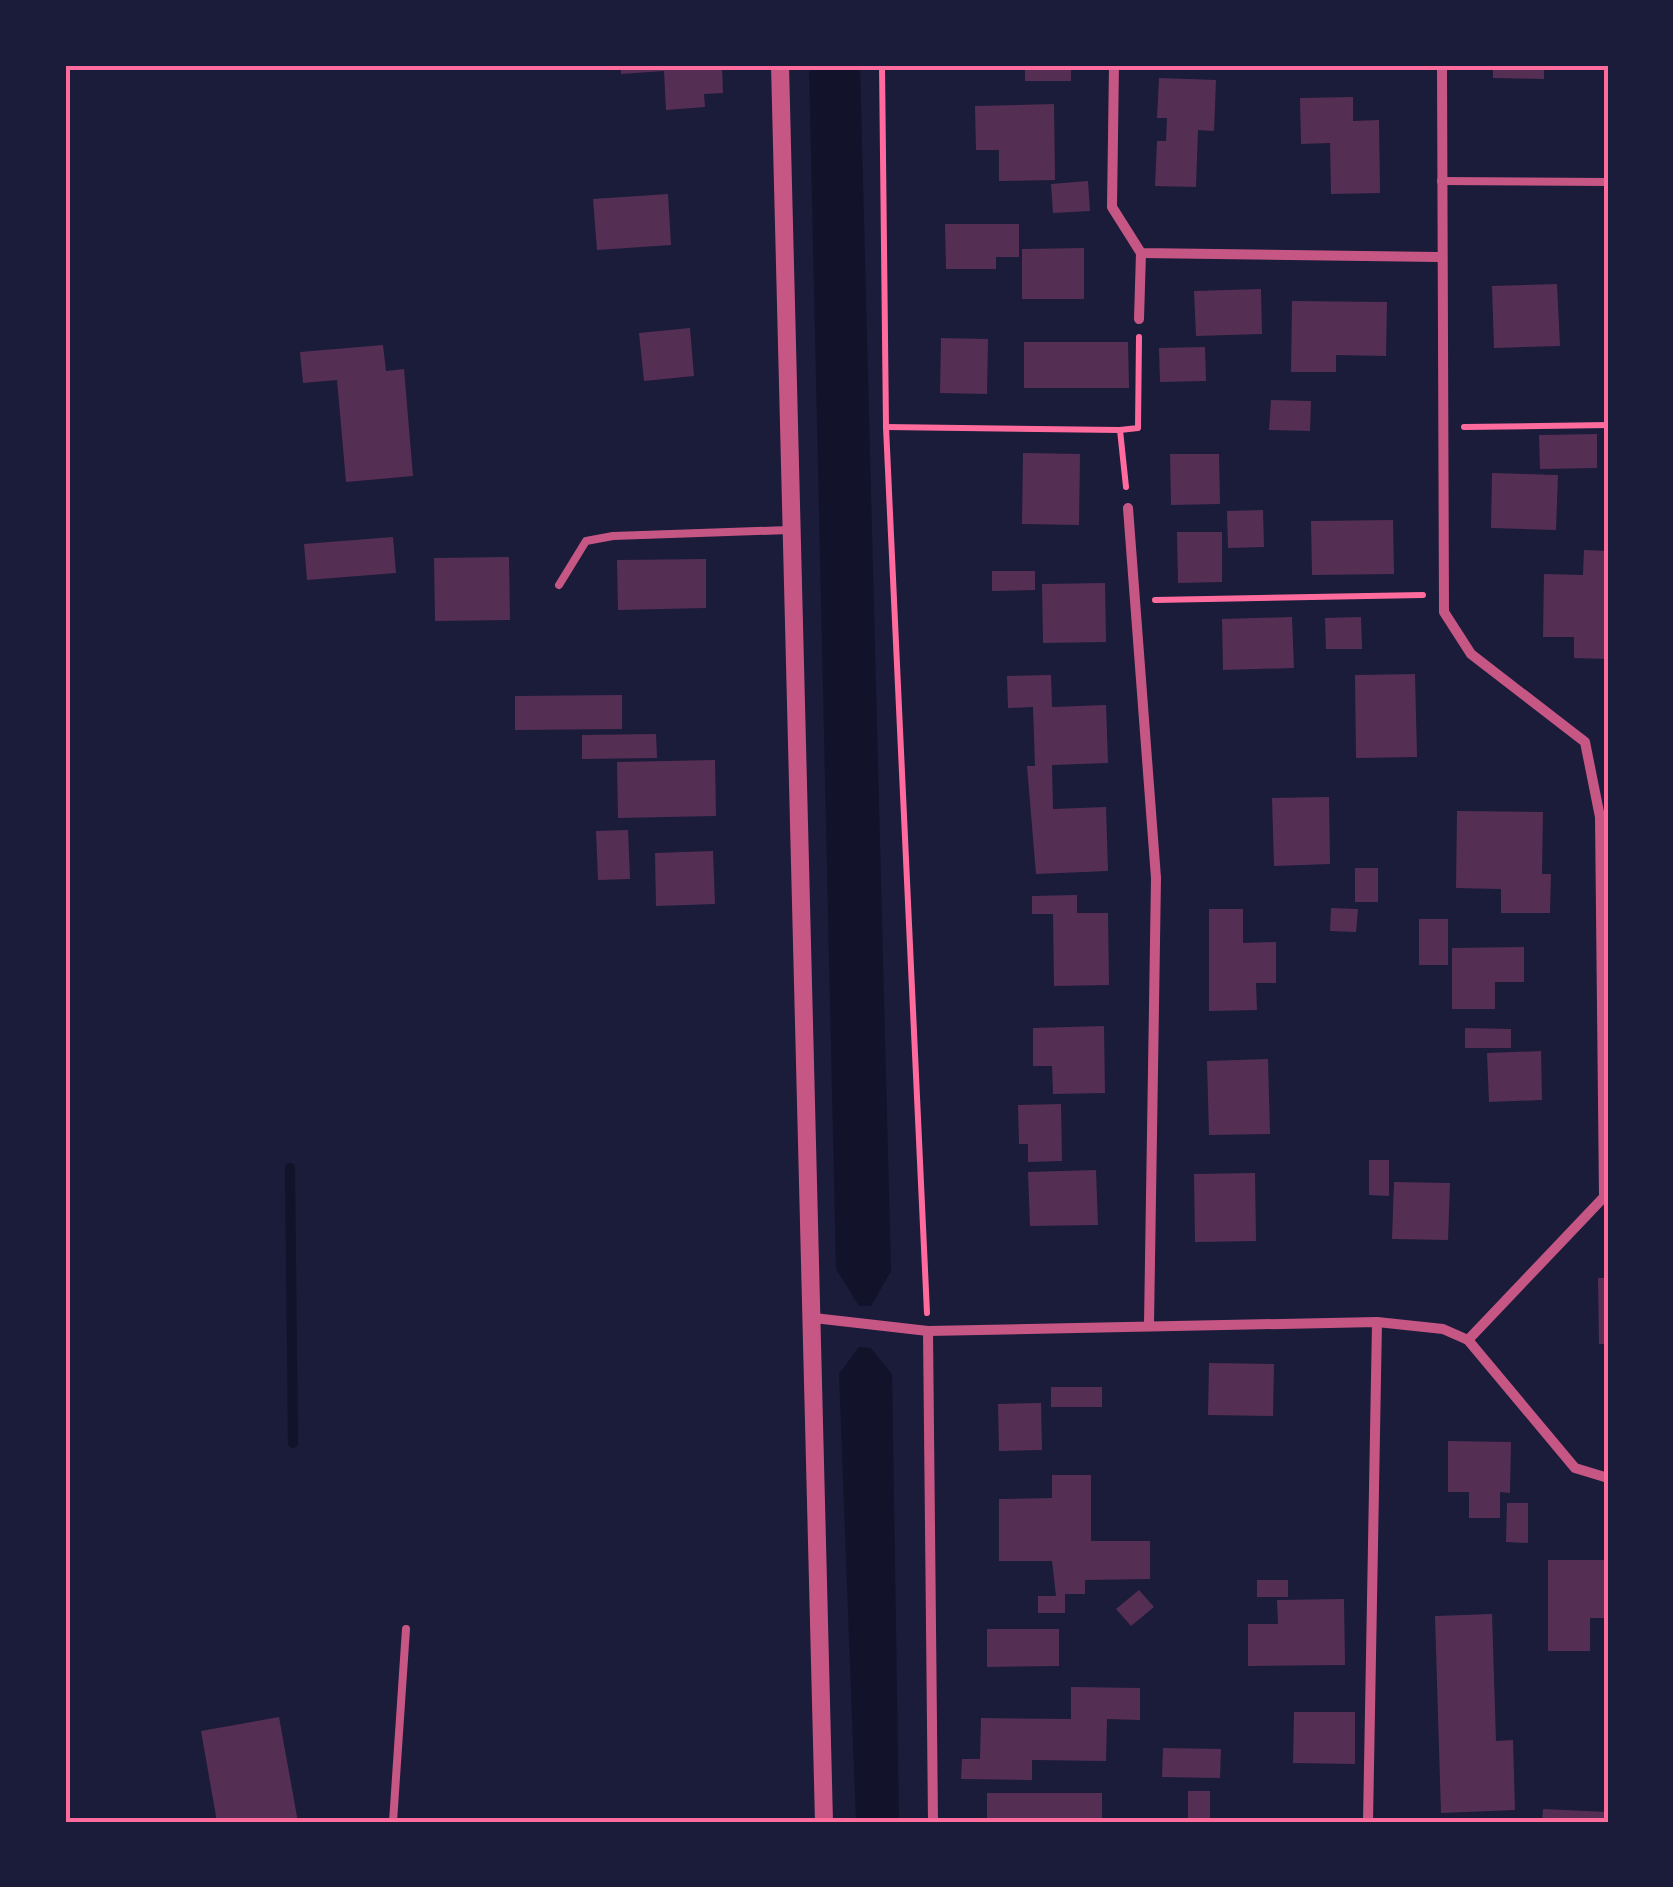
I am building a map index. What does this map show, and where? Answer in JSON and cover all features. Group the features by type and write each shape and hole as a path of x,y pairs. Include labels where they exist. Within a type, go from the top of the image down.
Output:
{"street":[{"path":"780,65 824,1822"},
{"path":"1114,65 1112,207 1141,253 1139,319"},
{"path":"1442,65 1444,612 1471,654 1585,742 1600,817 1604,1197 1468,1340"},
{"path":"1141,253 1440,257"},
{"path":"1128,508 1156,878 1148,1324"},
{"path":"814,1318 928,1331 1377,1322 1443,1329 1468,1340 1576,1468 1608,1478"},
{"path":"1368,1822 1377,1322"},
{"path":"928,1331 933,1822"}],"lane":[{"path":"1440,181 1608,182"},
{"path":"559,585 586,541 614,536 791,530"},
{"path":"392,1822 406,1629"}],"path":[{"path":"882,65 886,427 928,1331"},
{"path":"886,427 1138,428 1139,319"},
{"path":"1446,427 1608,426"},
{"path":"1120,430 1128,508"},
{"path":"1135,600 1444,595"}],"shaded area":[{"path":"809,65 860,65 891,1271 871,1306 859,1306 836,1269"},
{"path":"859,1347 871,1348 892,1374 899,1822 856,1822 839,1374"}],"building":[{"path":"621,65 722,65 723,93 704,94 705,107 666,110 664,71 621,74"},
{"path":"1025,65 1071,65 1071,81 1025,81"},
{"path":"1493,65 1544,65 1544,79 1493,78"},
{"path":"1159,78 1216,80 1214,131 1198,130 1196,187 1155,186 1157,141 1166,141 1167,118 1157,118"},
{"path":"1353,97 1353,121 1379,120 1380,193 1331,194 1330,143 1301,144 1300,98"},
{"path":"1054,104 1055,180 999,181 999,150 976,150 975,106"},
{"path":"1088,181 1090,211 1053,213 1051,184"},
{"path":"668,194 671,245 597,250 593,199"},
{"path":"945,224 1019,224 1019,257 996,257 996,269 946,269"},
{"path":"1084,248 1084,299 1022,299 1022,249"},
{"path":"1557,284 1560,346 1494,348 1492,286"},
{"path":"1261,289 1262,334 1196,336 1194,291"},
{"path":"1292,301 1387,302 1386,356 1336,355 1336,372 1291,372"},
{"path":"690,328 694,376 644,381 639,333"},
{"path":"941,338 988,339 987,394 940,393"},
{"path":"1024,342 1128,342 1129,388 1024,388"},
{"path":"383,345 386,371 404,369 413,476 346,482 337,380 303,383 300,352"},
{"path":"1205,347 1206,381 1160,382 1159,348"},
{"path":"1271,400 1311,401 1310,431 1269,430"},
{"path":"1597,434 1597,468 1540,469 1539,435"},
{"path":"1023,453 1080,454 1079,525 1022,524"},
{"path":"1170,454 1219,454 1220,504 1171,505"},
{"path":"1492,473 1558,475 1556,530 1491,528"},
{"path":"1263,510 1264,547 1228,548 1227,511"},
{"path":"1393,520 1394,574 1312,575 1311,521"},
{"path":"1177,532 1222,532 1222,582 1178,583"},
{"path":"393,537 396,573 307,580 304,544"},
{"path":"1584,550 1608,551 1608,659 1574,658 1574,637 1543,637 1544,574 1583,575"},
{"path":"509,557 510,620 435,621 434,558"},
{"path":"706,559 706,608 618,610 617,560"},
{"path":"992,571 1035,571 1035,590 992,591"},
{"path":"1105,583 1106,642 1043,643 1042,584"},
{"path":"1292,617 1294,668 1223,670 1222,619"},
{"path":"1361,617 1362,649 1326,649 1325,618"},
{"path":"1415,674 1417,757 1356,758 1355,675"},
{"path":"1051,675 1052,707 1106,705 1108,763 1052,765 1053,809 1106,807 1108,871 1036,874 1027,766 1035,766 1033,707 1008,708 1007,676"},
{"path":"622,695 622,729 515,730 515,696"},
{"path":"656,734 657,758 582,759 582,735"},
{"path":"715,760 716,816 618,818 617,762"},
{"path":"1329,797 1330,864 1274,866 1272,798"},
{"path":"1457,811 1543,812 1542,874 1551,874 1550,913 1501,913 1501,889 1456,888"},
{"path":"628,830 630,879 598,880 596,831"},
{"path":"713,851 715,904 656,906 655,853"},
{"path":"1355,868 1378,868 1378,902 1355,902"},
{"path":"1077,895 1077,913 1108,913 1109,985 1054,986 1053,914 1032,914 1032,896"},
{"path":"1331,908 1358,909 1356,932 1330,931"},
{"path":"1209,909 1243,909 1243,943 1276,942 1276,983 1256,983 1257,1010 1209,1011"},
{"path":"1419,919 1448,919 1448,965 1419,965"},
{"path":"1524,947 1524,982 1495,982 1495,1009 1452,1009 1452,948"},
{"path":"1104,1026 1105,1093 1053,1094 1052,1066 1033,1066 1033,1028"},
{"path":"1465,1028 1511,1029 1511,1048 1465,1048"},
{"path":"1541,1051 1542,1100 1489,1102 1487,1053"},
{"path":"1268,1059 1270,1134 1209,1135 1207,1061"},
{"path":"1061,1104 1062,1161 1028,1162 1028,1144 1019,1144 1018,1105"},
{"path":"1369,1160 1389,1160 1389,1196 1369,1195"},
{"path":"1096,1170 1098,1225 1030,1226 1028,1172"},
{"path":"1255,1173 1256,1241 1195,1242 1194,1174"},
{"path":"1394,1182 1450,1183 1448,1240 1392,1239"},
{"path":"1598,1278 1608,1278 1608,1344 1599,1344"},
{"path":"1209,1363 1274,1364 1273,1416 1208,1415"},
{"path":"1051,1387 1102,1387 1102,1407 1051,1407"},
{"path":"1041,1403 1042,1450 999,1451 998,1404"},
{"path":"1448,1441 1511,1442 1510,1493 1500,1492 1500,1518 1469,1518 1469,1492 1448,1492"},
{"path":"1052,1475 1091,1475 1091,1541 1150,1541 1150,1579 1085,1580 1085,1594 1065,1594 1065,1613 1038,1613 1038,1596 1056,1596 1052,1561 999,1561 999,1499 1052,1498"},
{"path":"1507,1503 1528,1503 1528,1543 1506,1542"},
{"path":"1548,1560 1608,1560 1608,1618 1590,1618 1590,1651 1548,1651"},
{"path":"1257,1580 1288,1580 1288,1597 1257,1597"},
{"path":"1139,1590 1154,1607 1131,1626 1116,1609"},
{"path":"1344,1599 1345,1665 1248,1666 1248,1624 1278,1624 1277,1600"},
{"path":"1492,1614 1496,1741 1513,1740 1515,1810 1441,1813 1435,1616"},
{"path":"987,1629 1059,1629 1059,1666 987,1667"},
{"path":"1071,1687 1140,1688 1140,1720 1107,1719 1106,1761 1032,1760 1032,1780 961,1779 962,1759 980,1759 981,1718 1071,1719"},
{"path":"1294,1712 1355,1712 1355,1764 1293,1763"},
{"path":"279,1717 298,1822 217,1822 201,1731"},
{"path":"1163,1748 1221,1749 1220,1778 1162,1777"},
{"path":"1188,1791 1210,1791 1210,1822 1188,1822"},
{"path":"987,1793 1102,1793 1102,1822 987,1822"},
{"path":"1543,1809 1608,1812 1608,1822 1542,1822"}],"waterway":[{"path":"290,1168 293,1443"}]}
